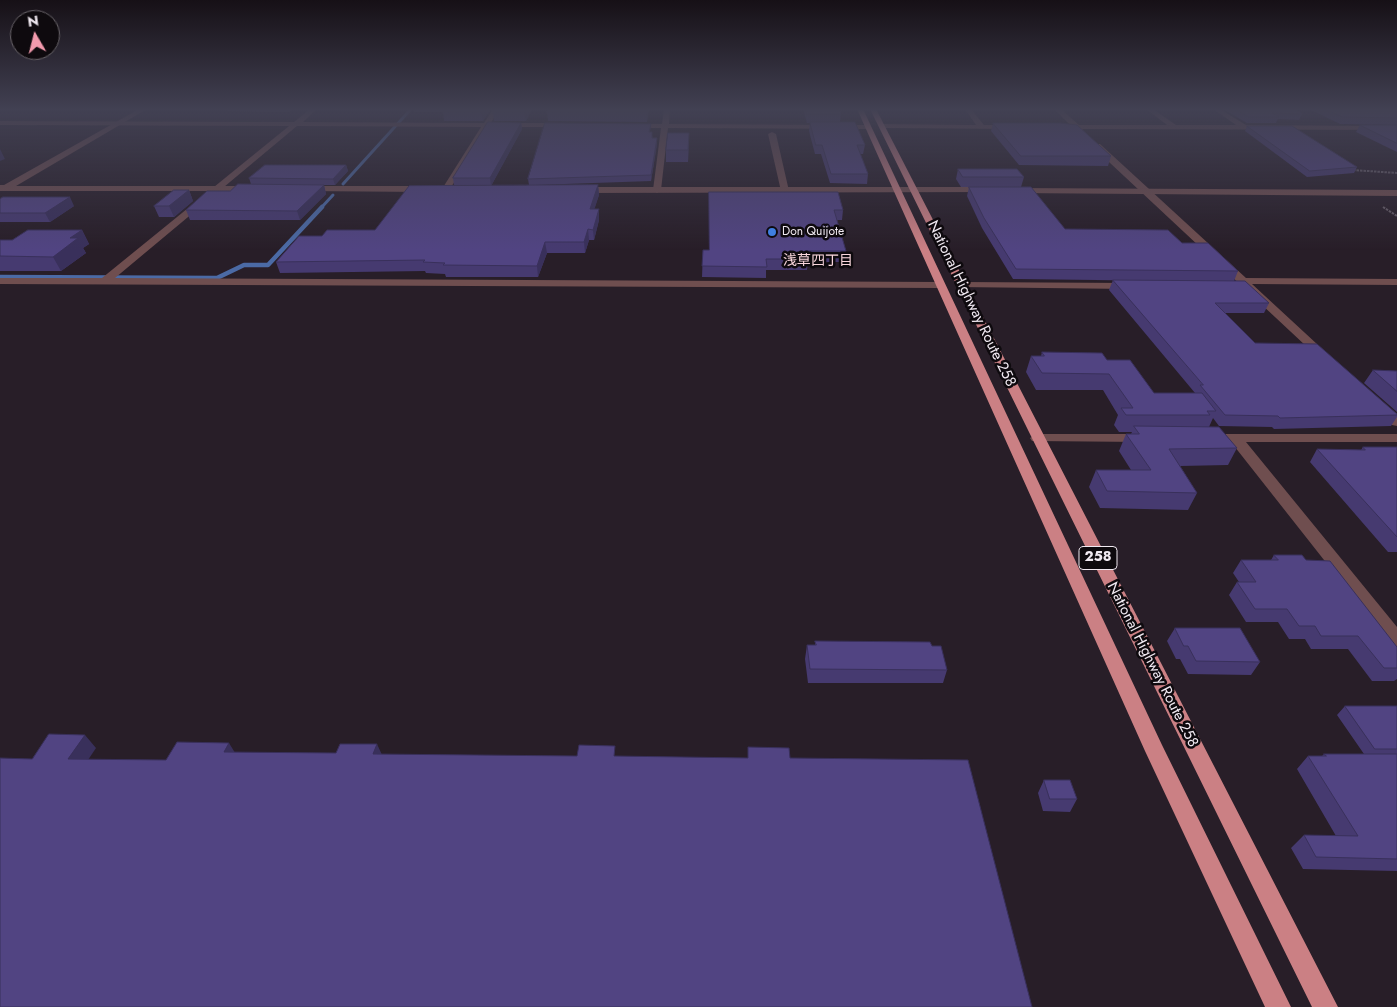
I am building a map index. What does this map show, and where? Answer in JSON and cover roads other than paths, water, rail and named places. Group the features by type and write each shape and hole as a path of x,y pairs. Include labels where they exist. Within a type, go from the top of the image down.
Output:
{"highway":[{"name":"National Highway Route 258","path":"885,156 896,191 1155,751 1278,1007"},
{"name":"National Highway Route 258","path":"893,156 914,190 1037,438 1325,1007"}],"street":[{"path":"2,189 61,156"},
{"path":"107,279 258,156"},
{"path":"446,189 466,156"},
{"path":"657,190 661,156"},
{"path":"777,156 785,191"},
{"path":"1108,156 1242,284 1332,364"},
{"path":"2,189 258,189"},
{"path":"298,189 455,189"},
{"path":"570,190 1397,193"},
{"path":"0,281 107,279 940,285"},
{"path":"1242,284 1397,282"},
{"path":"961,285 1138,286"},
{"path":"1368,396 1397,422"},
{"path":"1037,438 1156,438"},
{"path":"1195,438 1397,438"},
{"path":"1235,438 1397,640"}],"waterway":[{"path":"343,184 368,156"},
{"path":"321,208 333,195"},
{"path":"0,277 217,278 244,265 268,265 322,207"}],"place":[{"name":"Don Quijote","path":"772,232"}],"district":[{"name":"浅草四丁目","path":"818,262"}]}
